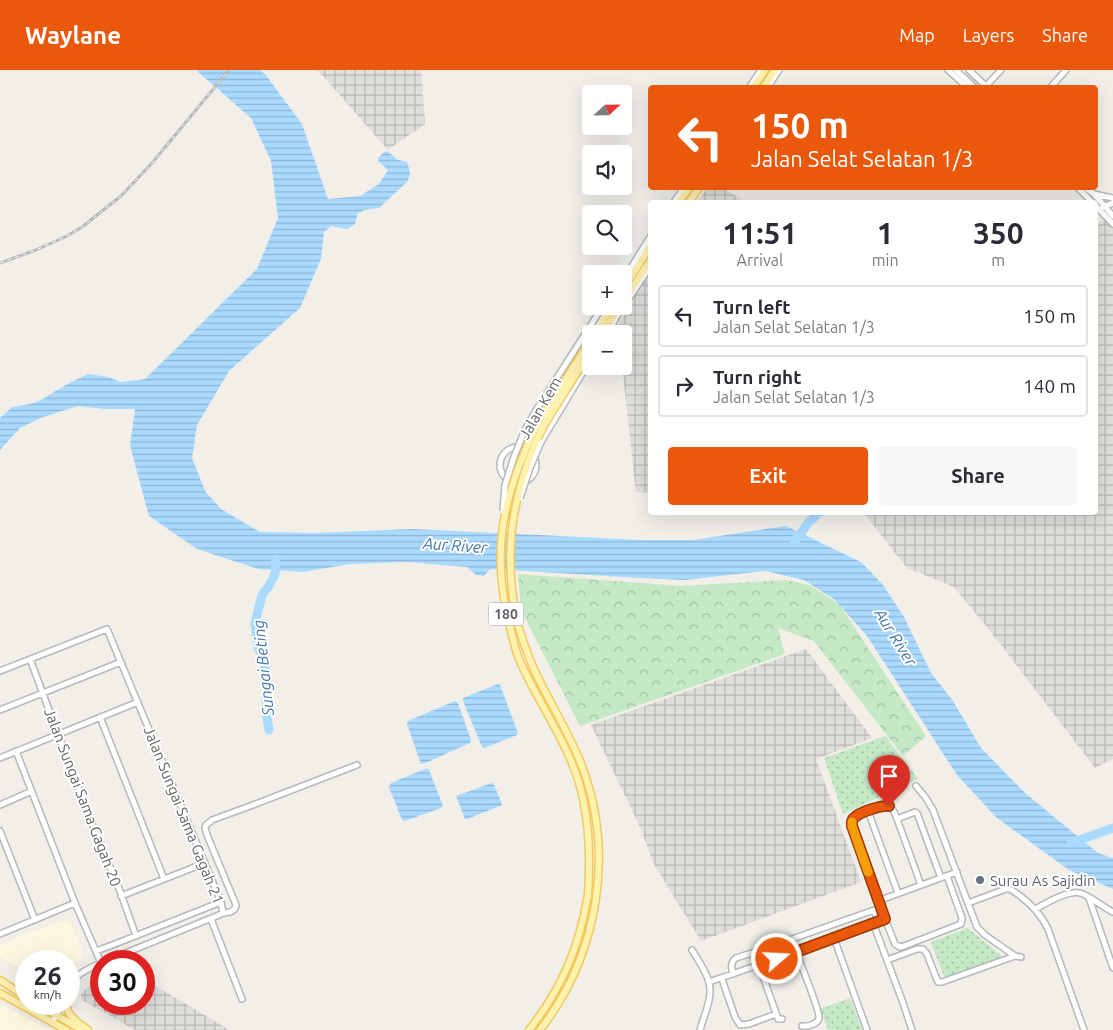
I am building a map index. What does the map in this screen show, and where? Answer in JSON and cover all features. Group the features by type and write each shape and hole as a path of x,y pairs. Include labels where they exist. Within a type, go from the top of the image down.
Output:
{"main road":[{"path":"755,85 765,70"},
{"path":"767,85 777,70"},
{"path":"632,275 648,250"},
{"path":"632,288 648,264"},
{"name":"180","path":"529,1030 548,1004 564,976 578,939 584,920 588,896 590,859 588,828 581,790 564,746 522,668 504,607 500,557 503,519 508,498 520,465 535,429 582,353"},
{"name":"180","path":"540,1030 577,968 589,934 594,917 599,858 596,823 585,774 575,749 534,669 524,646 517,622 511,582 512,523 518,491 536,441 582,365"},
{"path":"0,980 15,990"},
{"path":"0,992 66,1030"},
{"path":"70,1015 88,1030"},
{"path":"57,1016 82,1030"}],"street":[{"path":"751,85 761,70"},
{"path":"948,70 965,85"},
{"path":"956,70 972,85"},
{"path":"970,70 985,85"},
{"path":"989,85 1001,70"},
{"path":"1053,85 1066,70"},
{"path":"1080,190 1090,200"},
{"path":"1089,190 1112,214"},
{"path":"1094,194 1113,198"},
{"path":"1098,207 1113,203"},
{"path":"1098,208 1113,224"},
{"path":"1104,216 1112,214"},
{"path":"632,265 648,240"},
{"path":"610,325 648,270"},
{"name":"Jalan Kem","path":"503,519 505,485 524,432 597,315"},
{"name":"Jalan Kem","path":"522,448 534,423 602,315"},
{"name":"Jalan Kem","path":"532,454 553,414 582,369"},
{"name":"Jalan Kem","path":"512,523 530,468 541,442 582,374"},
{"path":"510,448 522,448 532,454 536,465 535,471 528,481 517,484 506,480 499,465 502,455 510,448"},
{"name":"Jalan Sungai Sama Gagah 21","path":"30,659 107,629 221,902 223,913 134,950"},
{"path":"0,671 30,659"},
{"name":"Jalan Sungai Sama Gagah 20","path":"30,659 136,936"},
{"path":"0,710 121,662"},
{"path":"0,758 138,702"},
{"path":"100,717 164,879"},
{"path":"16,751 75,903 96,950"},
{"path":"223,913 232,911 236,905 207,835 206,824 219,817 357,764"},
{"path":"916,786 926,798 932,810 977,927 1014,956"},
{"path":"0,805 32,792"},
{"path":"897,818 917,812 962,918 961,924 900,947 895,944 878,902 852,826 852,820 868,810 886,805 892,808 921,885"},
{"path":"868,810 898,893"},
{"path":"0,831 34,920"},
{"path":"0,852 7,849"},
{"path":"121,896 205,863"},
{"path":"878,902 957,872"},
{"path":"968,902 1010,889 1035,909 1044,920 1048,929 1084,1030"},
{"path":"1035,909 1074,892 1084,894 1113,912"},
{"path":"1089,898 1113,968"},
{"path":"99,950 221,902"},
{"path":"0,934 75,903"},
{"path":"733,974 731,966 736,958 874,910 875,922 887,960 912,1030"},
{"path":"211,919 242,998"},
{"path":"709,982 885,919"},
{"path":"834,938 867,1030"},
{"path":"887,960 917,949 923,949 927,954 937,980 940,982 1014,956 1021,957"},
{"path":"692,950 709,982 709,1000 702,1029"},
{"path":"796,952 819,1018 808,1027 802,1026"},
{"path":"759,965 778,1019 782,1020"},
{"path":"722,978 735,1017 740,1025 749,1024 776,1014"},
{"path":"52,1023 57,1016"}],"shaded area":[{"path":"316,70 421,70 425,124 388,150"},
{"path":"706,190 726,190 743,200 698,200"},
{"path":"1113,217 1113,759 1095,768 998,641 954,587 907,568 866,515 1098,515 1098,223"},
{"path":"648,275 648,493 636,492 623,375 632,375 632,325 618,325 624,315 632,315 632,300"},
{"path":"806,649 872,738 816,759 861,882 701,941 654,864 640,827 591,725"},
{"path":"66,920 70,921 82,951 82,956 80,958 80,950 15,950 15,965 0,957 0,946 16,938"},
{"path":"89,986 90,1005 82,1000 81,997 81,994"},
{"path":"155,986 229,1030 135,1030 108,1015 155,1015"},
{"path":"0,1004 15,1012 15,1015 21,1015 49,1030 2,1030 0,1029"}],"green space":[{"path":"518,574 682,586 786,580 809,585 839,604 926,736 903,756 814,641 778,628 785,654 580,726 521,610"},
{"path":"885,736 918,779 843,814 824,758"},
{"path":"968,928 1003,957 945,979 931,942"},
{"path":"850,998 862,1030 828,1029 820,1009"}],"water":[{"name":"Aur River","path":"196,70 260,70 265,74 302,124 328,199 360,196 379,184 388,170 379,162 378,158 387,151 398,160 407,162 410,172 408,181 379,208 358,213 355,224 347,229 331,226 324,232 321,259 300,308 229,371 197,425 192,458 205,491 221,509 260,532 315,533 413,529 641,540 693,540 786,526 861,562 883,585 904,617 931,673 953,701 981,748 1025,793 1098,853 1113,858 1113,889 1069,870 997,818 957,775 867,636 835,600 804,580 765,571 685,580 490,569 484,576 476,575 467,567 406,562 350,564 303,572 258,569 197,549 149,516 130,446 135,409 104,409 78,406 43,417 20,428 0,450 0,418 12,407 41,400 88,374 108,377 121,382 145,379 257,269 278,218 271,161 251,118"},
{"path":"498,684 518,733 484,748 463,698"},
{"path":"455,701 458,703 471,740 470,743 421,764 407,724 408,721"},
{"path":"427,768 443,806 405,821 402,820 389,787 391,783"},
{"path":"492,783 502,804 465,819 456,796"}],"waterway":[{"path":"794,542 817,515"},
{"name":"Sungai Beting","path":"269,730 266,699 267,676 264,660 258,647 255,623 262,595 275,574 276,559"},
{"path":"1071,843 1113,828"}],"railway":[{"path":"0,263 67,236 82,227 121,196 152,163 229,70"}],"slow traffic":[{"path":"852,822 868,872"}],"place":[{"name":"Surau As Sajidin","path":"980,880"}],"route":[{"path":"777,959 885,919 852,826 852,820 858,814 868,810 886,805 889,806"}]}
